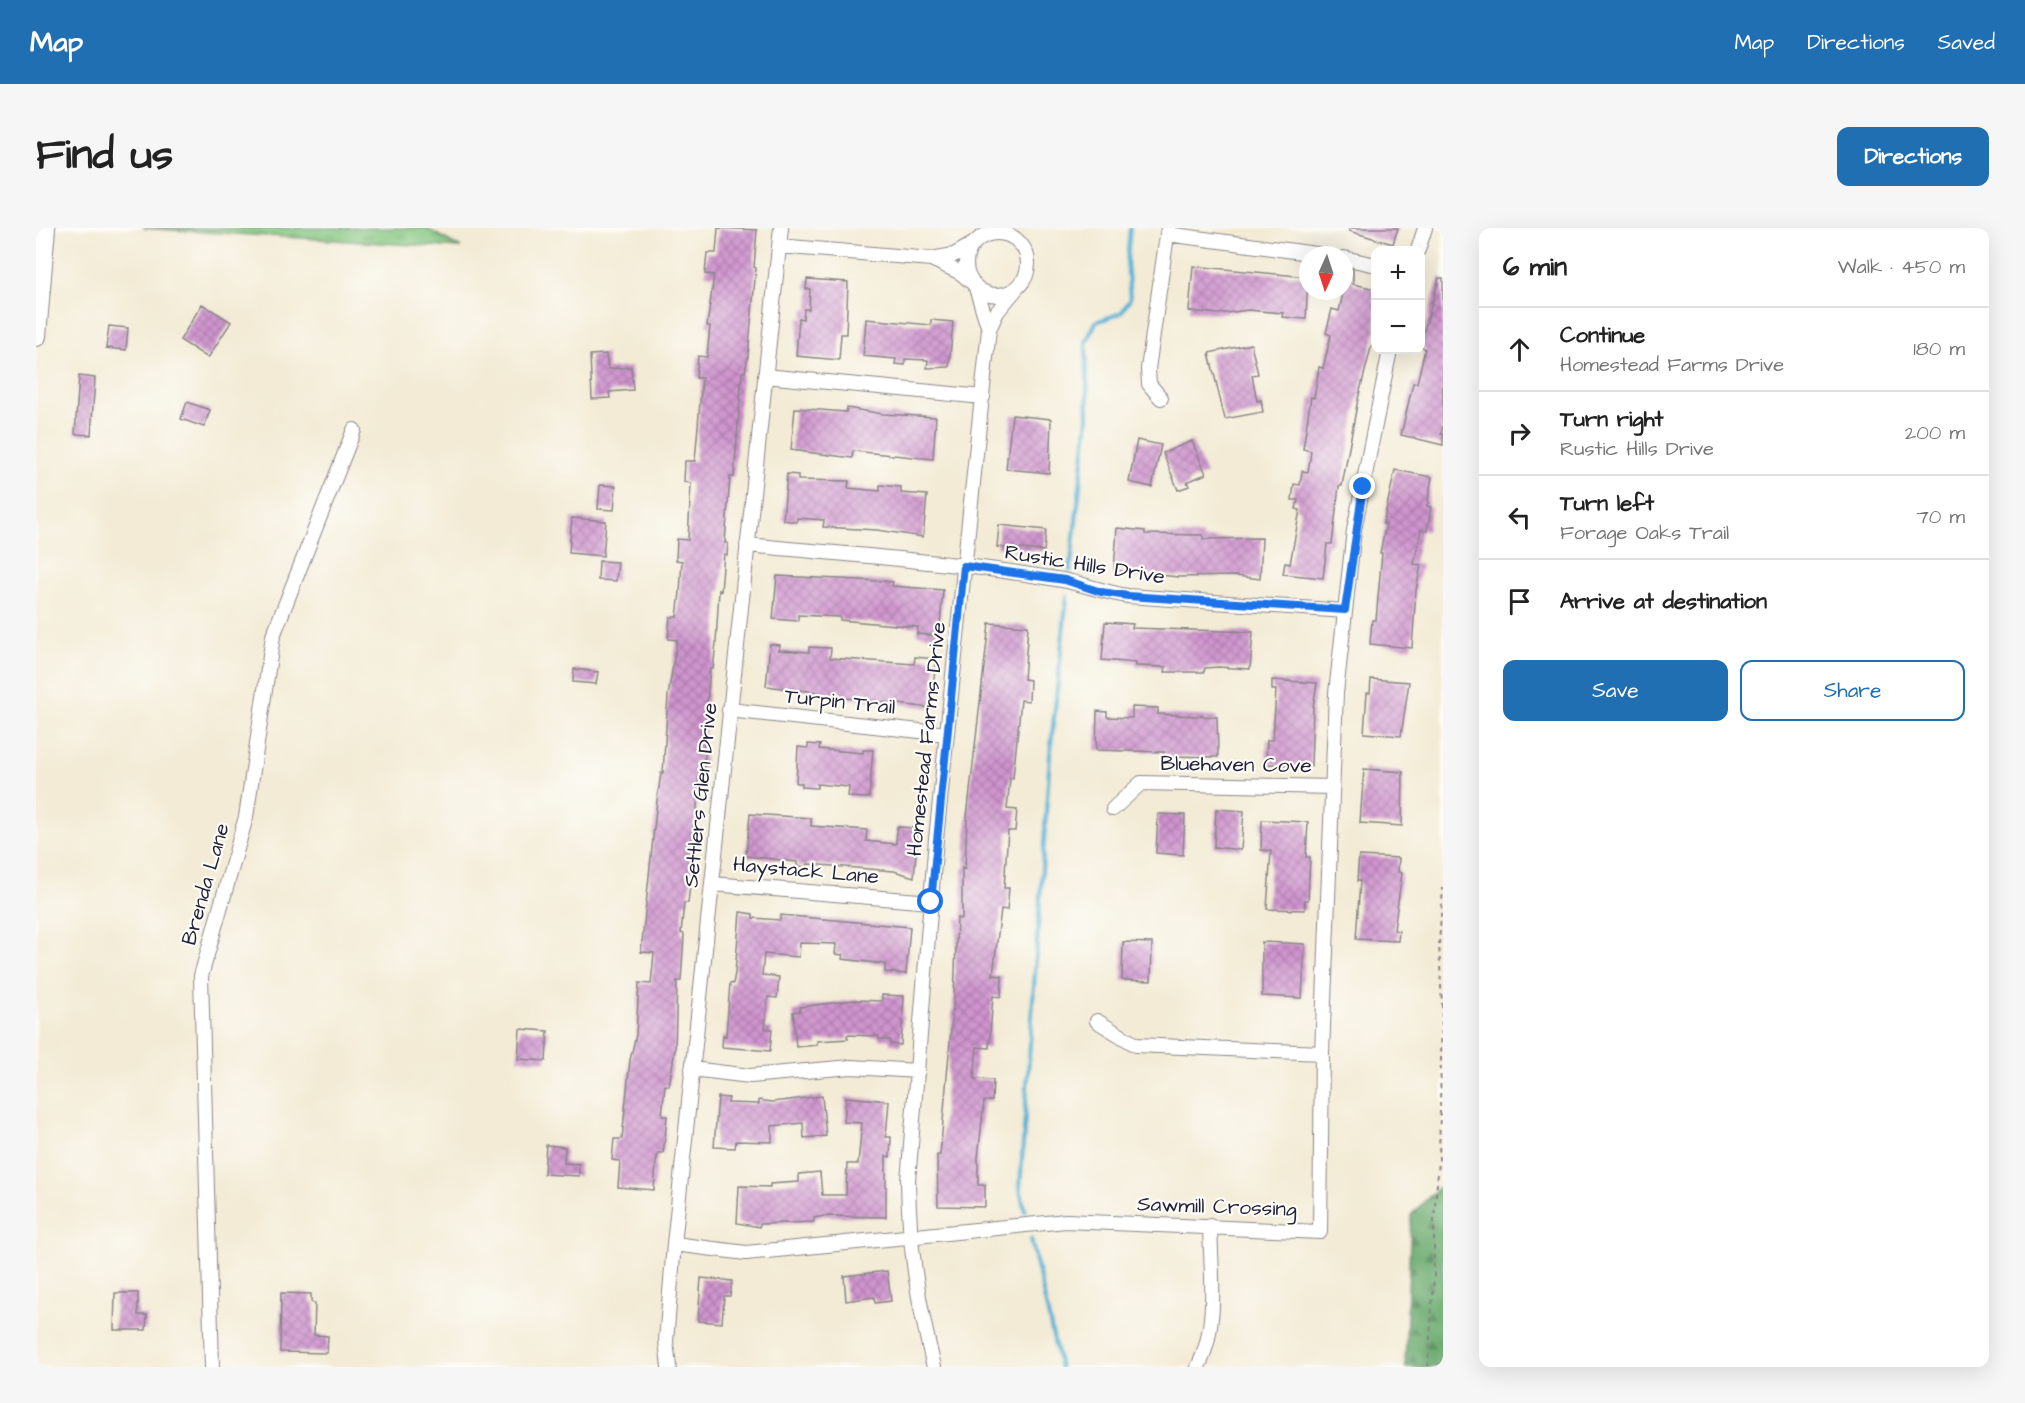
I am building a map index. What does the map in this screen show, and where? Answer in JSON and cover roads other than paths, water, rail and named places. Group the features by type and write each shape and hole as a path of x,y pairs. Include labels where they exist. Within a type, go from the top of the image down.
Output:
{"main road":[{"path":"36,336 45,228"}],"street":[{"name":"Settlers Glen Drive","path":"669,1367 666,1341 674,1244 781,228"},
{"name":"Homestead Farms Drive","path":"934,1367 921,1313 909,1237 908,1181 931,902 989,329 998,312 1023,281 1028,260 1012,228"},
{"path":"1419,246 1425,228"},
{"path":"1161,398 1149,384 1148,369 1167,231 1299,251"},
{"path":"779,246 931,259 954,255 980,237 1000,233 1018,242"},
{"name":"Homestead Farms Drive","path":"980,237 965,262 989,329"},
{"path":"931,259 961,273 986,294 1007,294 1016,289"},
{"path":"1353,260 1371,264"},
{"name":"Sawmill Crossing","path":"674,1244 746,1253 1066,1221 1320,1232 1322,1053 1335,718 1354,530 1389,354"},
{"path":"765,376 983,397"},
{"name":"Brenda Lane","path":"212,1367 201,976 246,817 273,636 354,430"},
{"name":"Rustic Hills Drive","path":"747,545 964,566 1065,580 1101,592 1128,596 1345,610"},
{"name":"Turpin Trail","path":"729,710 947,734"},
{"name":"Bluehaven Cove","path":"1113,809 1141,783 1332,787"},
{"name":"Haystack Lane","path":"712,884 931,902"},
{"path":"1096,1022 1136,1045 1322,1053"},
{"path":"692,1069 750,1076 851,1066 918,1071"},
{"path":"1198,1367 1203,1357 1212,1307 1210,1226"}],"waterway":[{"path":"1070,571 1088,418 1086,342 1096,322 1121,313 1130,299 1127,261 1130,228"},
{"path":"1025,1211 1020,1188 1050,755 1067,596"},
{"path":"1031,1239 1060,1367"}]}
